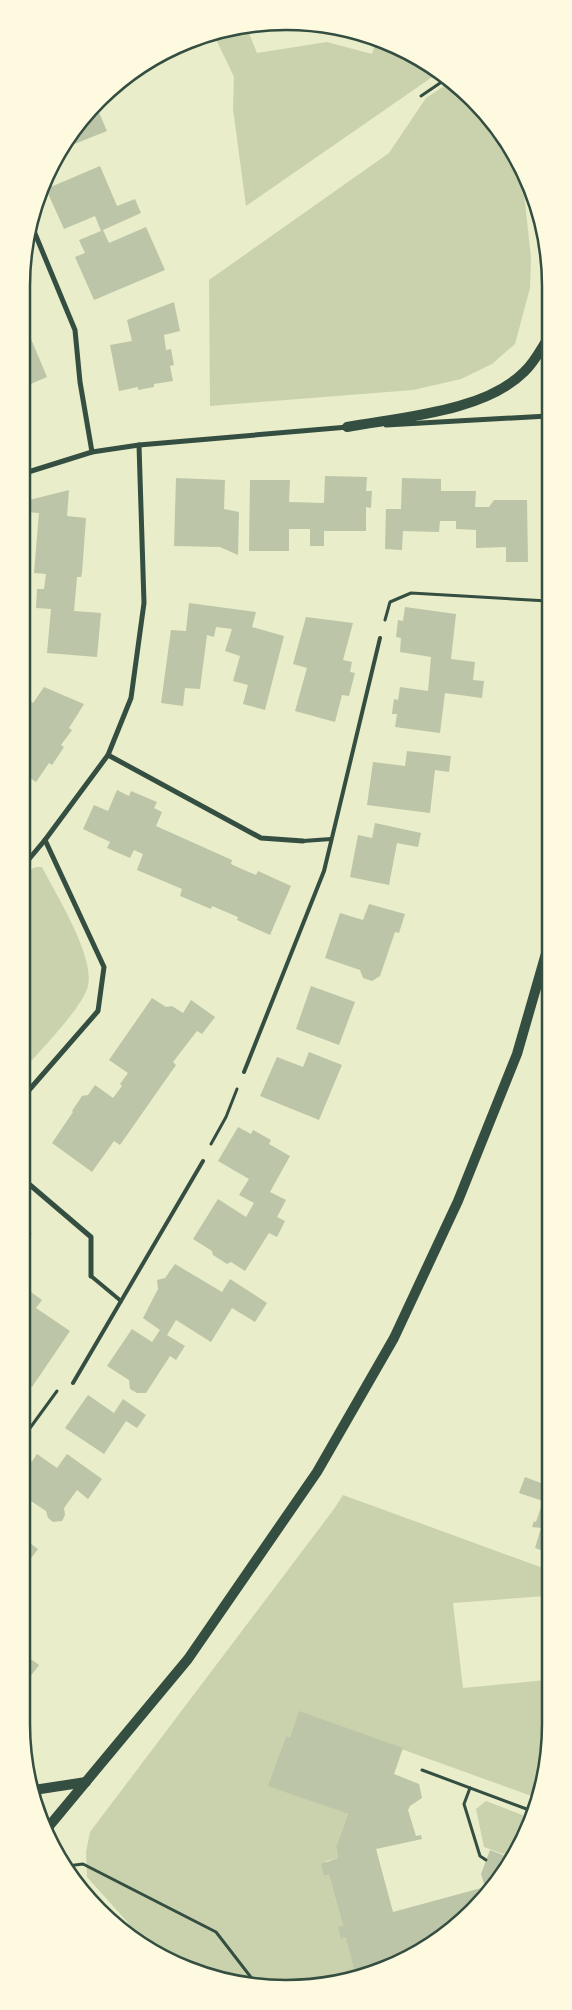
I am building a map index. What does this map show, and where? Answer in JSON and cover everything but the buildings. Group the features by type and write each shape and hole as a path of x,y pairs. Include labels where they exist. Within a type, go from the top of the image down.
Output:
{"main road":[{"path":"347,427 464,406 499,390 524,372 542,346"},
{"path":"50,1825 178,1672 317,1472 394,1338 458,1200 517,1054 542,967"},
{"path":"39,1789 86,1782"}],"street":[{"path":"35,235 75,330 80,382 92,452"},
{"path":"30,472 92,452 139,445 347,427 542,416"},
{"path":"30,858 108,755 131,698 144,603 139,445"},
{"path":"108,755 261,838 303,841"},
{"path":"30,1089 98,1011 104,966 45,840"},
{"path":"30,1185 91,1237 91,1276"}],"lane":[{"path":"244,1072 324,871 380,638"},
{"path":"303,841 331,839"},
{"path":"73,1382 203,1161"},
{"path":"91,1276 121,1301"}],"path":[{"path":"421,96 441,82"},
{"path":"380,638 390,602 410,593 542,601"},
{"path":"203,1161 226,1116 244,1072"},
{"path":"30,1428 60,1388 73,1382"},
{"path":"422,1770 527,1809"},
{"path":"470,1788 464,1804 480,1856 486,1860"},
{"path":"73,1865 82,1864 216,1932 251,1978"}],"green space":[{"path":"249,33 257,53 327,42 372,54 374,46 399,56 433,77 246,206 233,109 234,77 216,40"},
{"path":"445,85 467,105 499,144 523,188 531,258 530,288 515,344 492,364 461,379 413,390 210,406 209,280 389,153 426,98"},
{"path":"42,867 65,909 86,959 89,973 88,986 78,1005 30,1062 30,872 33,868"},
{"path":"343,1495 542,1568 542,1596 453,1603 463,1688 542,1680 542,1724 537,1774 531,1796 299,1712 290,1737 286,1736 269,1785 348,1814 336,1847 338,1858 326,1861 324,1876 329,1875 343,1926 341,1939 346,1938 367,1966 319,1978 286,1980 236,1975 188,1961 158,1946 135,1931 87,1877 86,1852 90,1832"},
{"path":"486,1801 525,1816 506,1855 484,1847 476,1809"}]}
